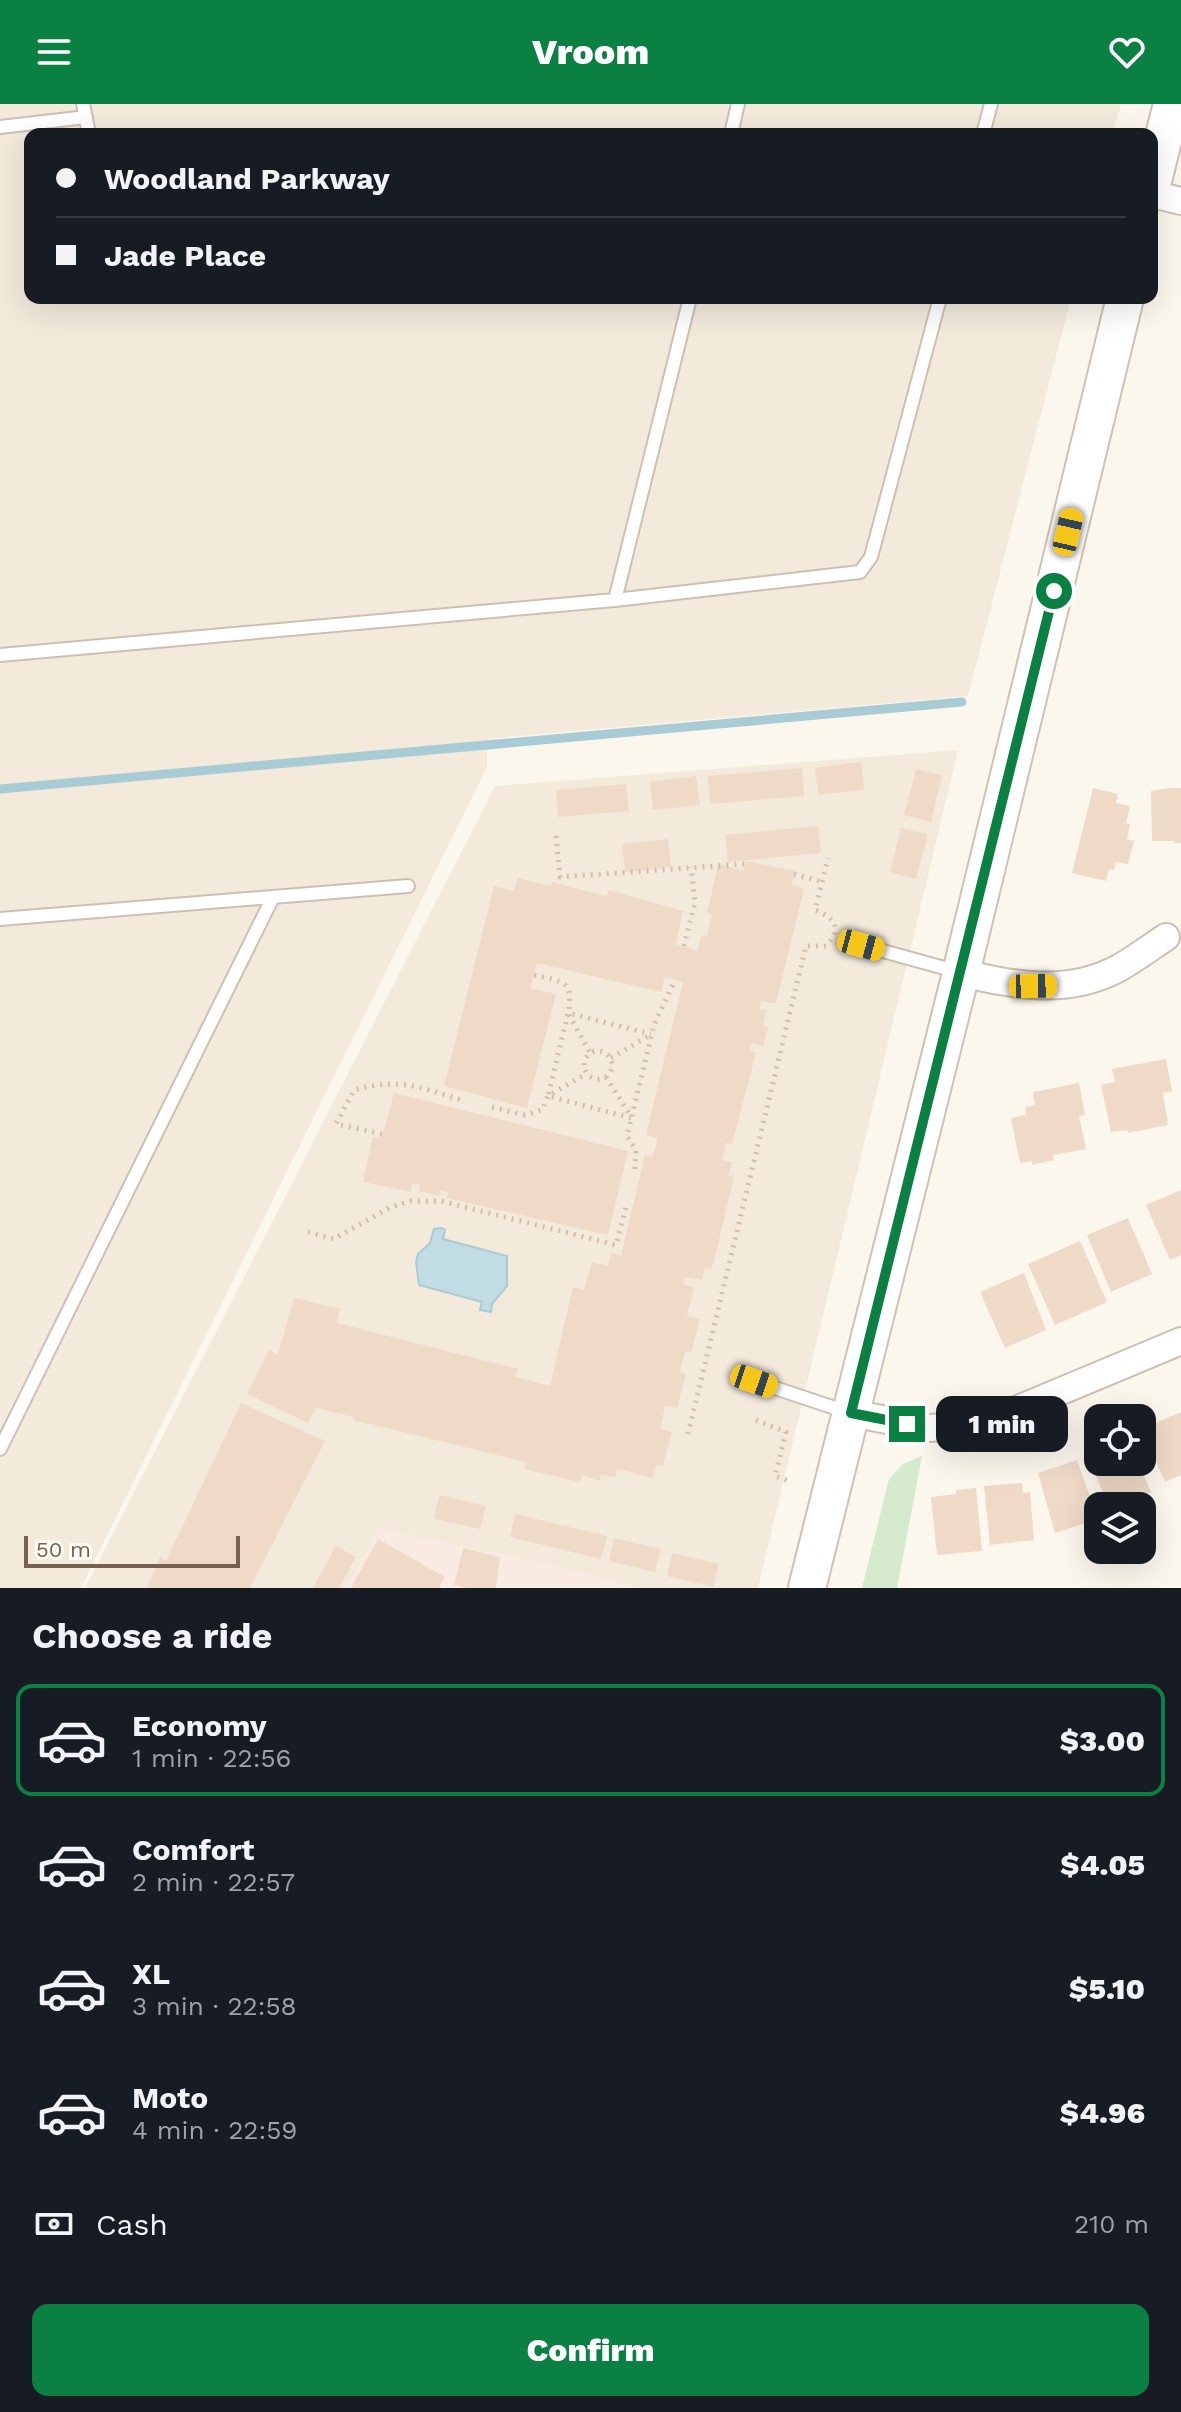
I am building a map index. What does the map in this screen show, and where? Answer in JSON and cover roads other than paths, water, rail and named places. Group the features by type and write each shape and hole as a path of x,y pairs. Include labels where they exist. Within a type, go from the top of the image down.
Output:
{"main road":[{"path":"1158,161 1172,104"},
{"path":"807,1588 1124,304"}],"street":[{"path":"1158,195 1181,201"},
{"path":"961,973 1019,986 1069,985 1117,969 1166,937"},
{"path":"851,1413 928,1428 980,1425 1181,1341"}],"lane":[{"path":"732,128 738,104"},
{"path":"985,128 991,104"},
{"path":"0,127 84,110"},
{"path":"615,600 689,304"},
{"path":"0,655 615,600 860,572 871,557 938,304"},
{"path":"0,919 408,886"},
{"path":"0,1449 273,897"},
{"path":"861,945 961,973"},
{"path":"754,1381 851,1413"}],"water":[{"path":"434,1229 445,1230 443,1239 507,1256 507,1286 492,1304 491,1312 480,1310 482,1302 419,1285 418,1254 430,1243"}],"waterway":[{"path":"0,789 962,702"}]}
